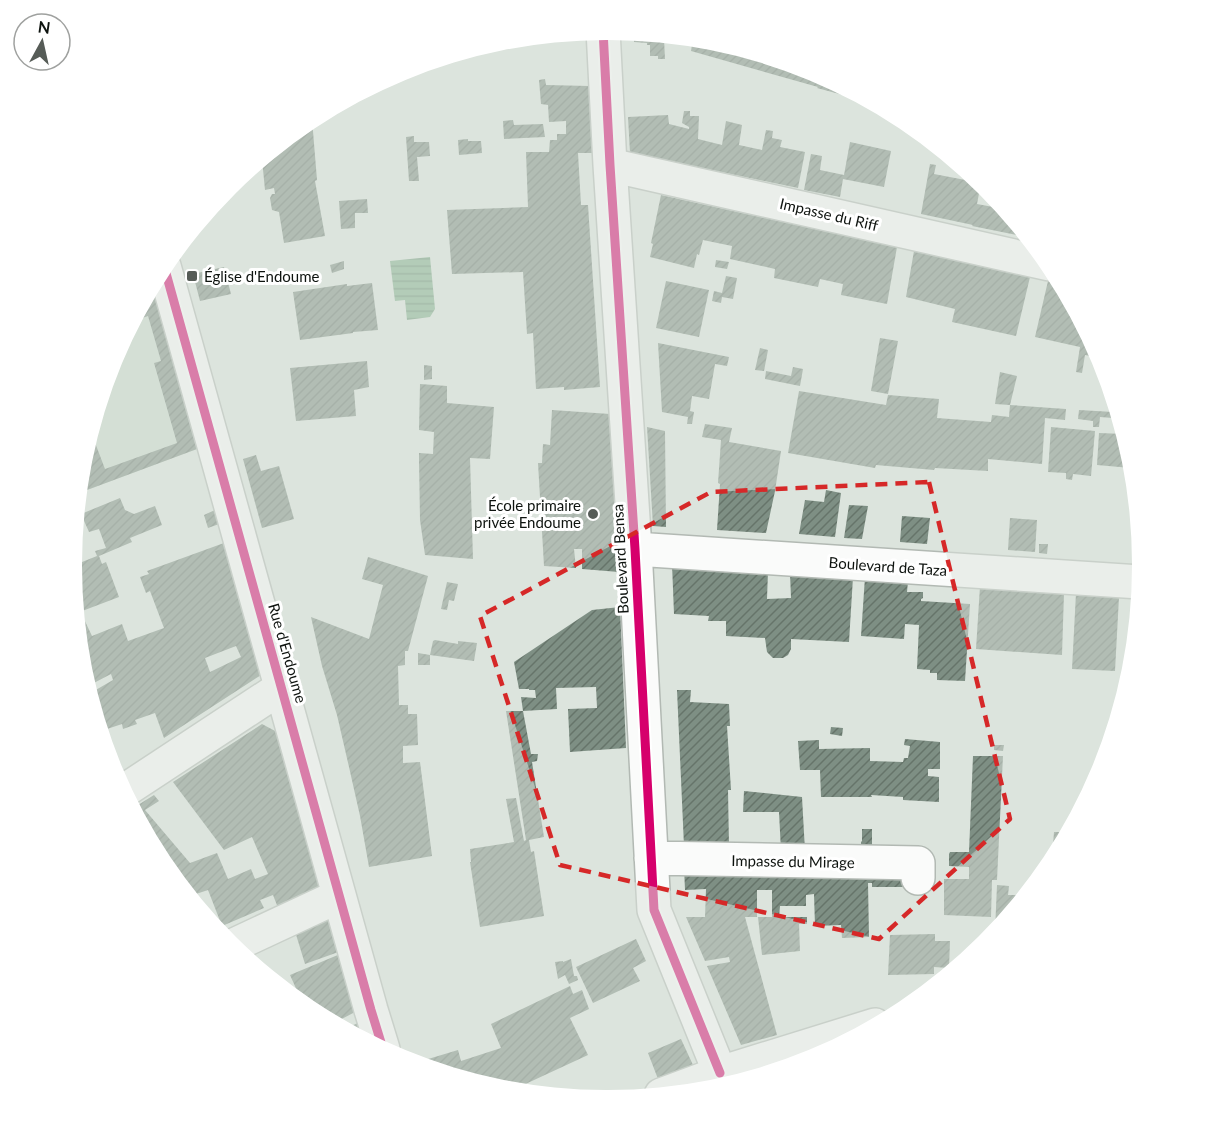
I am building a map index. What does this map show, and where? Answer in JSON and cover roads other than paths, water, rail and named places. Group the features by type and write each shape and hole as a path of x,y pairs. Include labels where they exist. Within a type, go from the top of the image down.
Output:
{"street":[{"name":"Boulevard Bensa","path":"604,40 635,549 654,910 720,1073"},
{"name":"Impasse du Riff","path":"610,165 1033,260"},
{"name":"Rue d'Endoume","path":"168,279 380,1037"},
{"name":"Boulevard de Taza","path":"635,549 1131,581"},
{"path":"132,786 282,687"},
{"name":"Impasse du Mirage","path":"651,858 918,863 918,878"},
{"path":"242,941 339,896"},
{"path":"700,1081 832,1038"}],"place":[{"name":"Église d'Endoume","path":"192,276"},
{"name":"École primaire privée Endoume","path":"593,514"}]}
